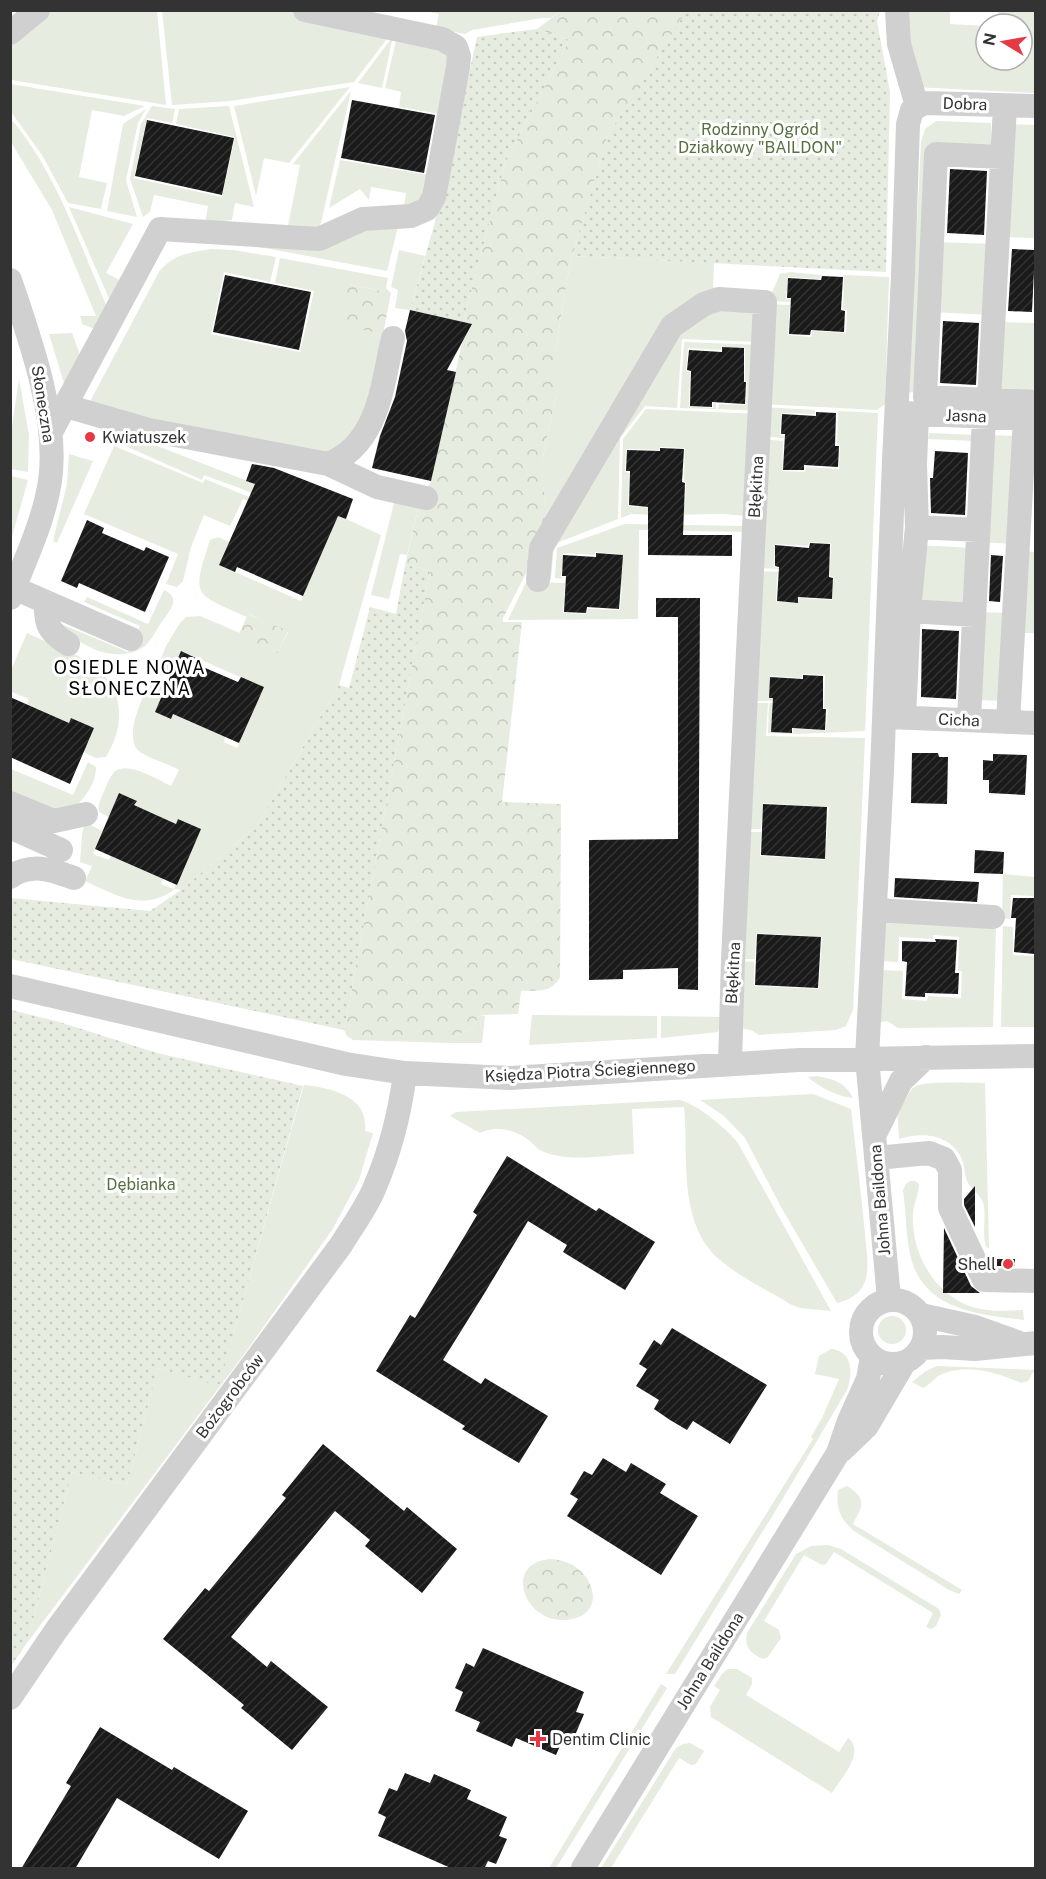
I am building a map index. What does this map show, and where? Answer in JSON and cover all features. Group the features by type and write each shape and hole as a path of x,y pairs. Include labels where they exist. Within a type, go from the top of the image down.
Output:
{"street":[{"path":"10,33 38,10"},
{"path":"51,432 160,229 319,240 363,219 411,216 427,209 431,204 458,67 459,56 456,47 442,39 305,10"},
{"path":"894,717 907,413 903,276 912,115 899,44 897,10"},
{"name":"Dobra","path":"912,115 931,103 1035,106"},
{"path":"969,720 978,530 1005,106"},
{"path":"986,408 925,397 936,154 1002,157"},
{"name":"Słoneczna","path":"10,280 36,360 51,432 50,480 36,534 12,593"},
{"name":"Błękitna","path":"538,580 540,548 672,326 704,304 719,299 765,302 730,1064"},
{"path":"328,464 356,447 374,420 393,338"},
{"path":"66,406 149,430 328,464 377,486 426,498"},
{"name":"Jasna","path":"907,413 986,408 1032,413"},
{"path":"867,1058 876,910 894,717 909,611 917,527 915,464 907,413"},
{"path":"1008,722 1032,413"},
{"path":"917,527 978,530"},
{"path":"12,593 46,602 130,639"},
{"path":"46,602 45,616 50,630 68,644"},
{"path":"909,611 974,615"},
{"name":"Cicha","path":"894,717 1035,723"},
{"path":"10,803 54,821 86,814"},
{"path":"10,827 61,850"},
{"path":"10,877 20,871 39,868 74,878"},
{"path":"876,910 993,917"},
{"name":"Księdza Piotra Ściegiennego","path":"10,986 346,1064 405,1073 510,1078 867,1058 1035,1056"},
{"name":"Johna Baildona","path":"875,1147 901,1081 926,1057"},
{"name":"Johna Baildona","path":"867,1058 890,1299"},
{"name":"Bożogrobców","path":"10,1698 57,1629 341,1245 374,1191 395,1129 401,1106 405,1073"},
{"path":"875,1147 929,1153 944,1160 950,1170 950,1208 984,1280 1035,1281"},
{"path":"913,1355 926,1338 921,1315 913,1306 902,1300 890,1299 870,1309 861,1329 862,1340 872,1357 882,1363 893,1365 913,1355 942,1347 975,1349 1029,1343"},
{"path":"921,1315 975,1327 1029,1343"},
{"name":"Johna Baildona","path":"838,1453 867,1425 913,1355"},
{"name":"Johna Baildona","path":"582,1869 838,1453 849,1421 866,1385 872,1357"}],"green space":[{"name":"Rodzinny Ogród Działkowy \"BAILDON\"","path":"687,10 880,11 877,21 890,92 886,272 572,256 608,135"},
{"path":"43,11 157,11 166,105 11,80 10,36"},
{"path":"162,11 293,11 393,31 354,82 230,101 172,105"},
{"path":"426,11 561,11 551,18 472,30 465,34 436,28 439,14"},
{"path":"561,11 687,11 608,135 572,256 562,308 556,352 556,396 542,461 546,526 540,546 503,618 503,622 522,622 502,802 561,804 560,977 548,989 521,991 518,1014 479,1015 474,1027 457,1035 450,1043 353,1040 344,1030 430,570 405,565 420,500 431,481 462,343 470,329 470,324 463,322 505,163 569,40 537,29"},
{"path":"900,11 950,11 950,24 974,25 974,72 1034,72 1034,12 998,12 1035,11 1035,93 914,87"},
{"path":"537,29 569,40 505,163 463,322 410,310 444,190 477,37"},
{"path":"398,32 449,45 433,194 404,206 406,193 371,187 369,200 360,189 329,208 340,160 429,175 440,114 399,107 401,92 385,88"},
{"path":"393,36 382,88 358,83"},
{"path":"10,84 145,106 124,116 92,110 79,177 107,183 101,209 68,203 42,155 11,112"},
{"path":"350,87 289,163 264,158 256,196 234,106"},
{"path":"351,91 320,227 287,231 300,165 293,164"},
{"path":"152,106 175,109 172,123 147,118 134,178 222,197 235,137 176,124 179,109 229,106 254,207 235,203 232,220 205,223 208,206 154,195 150,212 143,217 130,179 141,124"},
{"path":"146,109 138,123 126,180 137,217 107,211 123,124"},
{"path":"11,119 27,139 54,185 107,307 99,327 92,328 82,324 80,316 96,316 52,210 11,142"},
{"path":"936,121 991,123 991,153 935,151 923,394 909,392 921,142 925,129"},
{"path":"1008,124 1035,125 1035,238 1001,237"},
{"path":"69,207 133,224 106,273 123,282 111,303"},
{"path":"399,223 387,271 233,242 364,224"},
{"path":"935,242 994,244 991,315 932,312"},
{"path":"211,249 276,257 270,282 224,272 211,334 300,352 314,291 275,283 280,258 388,278 386,288 391,293 349,284 383,334 369,418 336,457 86,409 160,270 178,257"},
{"path":"399,250 425,256 410,310 395,308 398,290 391,287"},
{"path":"572,256 714,263 713,292 668,319 546,526 542,461 556,396 556,352"},
{"path":"790,272 821,275 820,279 788,277 786,299 791,299 791,302 768,301 780,274"},
{"path":"844,275 889,277 885,404 877,410 762,404 767,304 790,305 788,335 811,337 812,331 846,333 847,310 843,309"},
{"path":"348,284 391,293 383,334 340,325"},
{"path":"763,303 761,342 682,339 677,408 645,406 620,438 618,519 554,544 551,579 540,579 542,549 673,327 705,305"},
{"path":"997,322 1035,323 1035,399 993,397"},
{"path":"72,333 83,363 66,390 49,334"},
{"path":"684,342 761,345 758,411 718,409 719,404 746,405 745,348 721,347 721,350 688,348 686,371 690,372 689,406 713,408 713,403 716,404 716,409 680,408"},
{"path":"19,379 29,435 28,472 11,469 11,434"},
{"path":"762,407 815,410 815,414 781,413 780,435 784,438 760,436"},
{"path":"646,409 758,414 748,516 659,515 659,503 685,504 686,482 684,481 685,448 660,447 659,450 626,449 625,472 629,473 628,506 651,508 655,515 631,514 621,518 623,439"},
{"path":"838,411 878,413 865,731 798,734 768,733 769,703 773,703 771,732 793,733 793,729 826,730 828,709 824,708 825,675 802,674 802,678 770,676 769,698 773,698 773,701 751,701 759,571 779,572 776,602 798,603 799,598 832,600 834,577 830,576 831,543 809,542 808,546 775,544 774,567 779,569 758,568 760,439 783,441 782,471 805,472 806,467 839,469"},
{"path":"116,430 346,519 381,535 339,685 257,826 181,890 175,889 152,900 140,901 119,896 85,881 92,866 80,862 84,825 89,824 102,831 93,854 109,860 111,856 163,879 161,884 174,889 201,829 179,819 176,824 134,805 136,800 119,793 109,817 99,812 99,803 114,772 127,768 142,772 171,786 179,770 145,755 135,746 133,730 135,720 148,686 156,684 165,689 155,712 171,719 173,714 225,737 224,742 237,748 263,687 181,651 170,675 158,666 166,646 186,617 200,616 278,653 288,632 249,614 247,617 216,603 201,591 200,573 210,540 218,537 229,542 219,565 301,601 329,536 243,499 230,526 204,515 191,547 183,581 177,587 166,584 178,554 84,514 114,446 203,483 205,479 331,531 333,528 204,475 202,480 112,440"},
{"path":"929,433 977,435 976,441 928,439"},
{"path":"987,435 1019,436 1012,544 982,542"},
{"path":"69,454 93,461 57,543 53,541 67,484"},
{"path":"10,476 28,480 11,540"},
{"path":"396,495 420,500 407,555 400,554 389,599 371,595"},
{"path":"625,524 747,526 747,532 639,530 638,619 508,620 538,557 536,582 565,583 563,613 587,614 588,609 620,610 622,587 618,586 619,554 563,553 561,577 565,579 555,578 557,548"},
{"path":"915,545 974,548 971,611 912,608"},
{"path":"1022,551 1035,552 1035,633 1019,633 1018,675 1023,676 1022,682 1016,682"},
{"path":"405,565 430,570 344,1030 11,959 11,898 150,911 181,890 257,826 339,685 349,688 370,607 396,614"},
{"path":"164,590 172,597 171,608 147,644 133,652 121,654 97,650 74,638 54,621 128,652 140,626 84,602 87,597 148,624"},
{"path":"979,612 1009,613 1005,701 975,700"},
{"path":"248,614 288,631 278,653 238,636"},
{"path":"27,633 90,663 102,672 110,683 119,706 119,719 117,732 106,757 96,758 79,750 87,745 94,728 72,718 69,723 27,704 29,699 12,692 11,696 11,670"},
{"path":"752,703 768,703 766,736 865,738 853,1010 846,1026 836,1030 759,1035 741,1028 739,961 754,962 754,986 819,989 822,937 756,933 755,959 739,959 745,832 761,832 760,856 825,860 829,807 763,803 761,829 745,829"},
{"path":"88,762 96,767 90,788 82,800 66,813 11,795 11,769 73,795"},
{"path":"1003,874 1035,877 1035,896 1011,895 1010,919 1002,918"},
{"path":"883,917 996,928 993,1027 898,1028 887,1021 881,1022 881,970 903,971 902,999 927,1001 928,996 961,998 962,971 958,971 959,937 933,935 933,939 899,937 898,962 881,961"},
{"path":"1003,926 1013,927 1013,955 1035,956 1035,1027 1001,1027"},
{"name":"Dębianka","path":"11,1010 56,1021 157,1053 303,1086 219,1386 158,1368 127,1485 72,1472 27,1643 11,1666"},
{"path":"479,1015 485,1016 482,1043 450,1043 457,1035 474,1027"},
{"path":"532,1015 657,1016 657,1038 529,1045"},
{"path":"661,1016 722,1017 718,1032 661,1038"},
{"path":"817,1076 838,1082 853,1098 829,1091 808,1077"},
{"path":"985,1083 989,1248 986,1247 985,1242 983,1202 968,1183 961,1157 956,1149 933,1136 916,1135 899,1139 897,1106 903,1103 913,1088 922,1084"},
{"path":"304,1085 346,1096 361,1109 365,1119 365,1131 373,1133 359,1180 332,1230 245,1353 27,1643 72,1472 127,1485 158,1368 219,1385"},
{"path":"813,1094 851,1109 867,1270 863,1286 858,1293 837,1303 781,1207 745,1138 724,1116 700,1100"},
{"path":"679,1100 711,1117 738,1143 831,1311 800,1308 790,1304 745,1278 720,1260 706,1245 691,1209 686,1168 684,1107 632,1109 634,1154 588,1157 553,1155 539,1149 520,1134 500,1129 480,1133 450,1116 456,1112"},
{"path":"910,1181 919,1184 913,1215 916,1244 928,1271 937,1283 959,1301 978,1309 1023,1310 1024,1320 988,1315 954,1306 939,1298 926,1287 916,1273 910,1254 903,1190"},
{"path":"892,1316 902,1320 906,1330 902,1340 892,1344 882,1340 878,1330 882,1320"},
{"path":"831,1349 844,1354 850,1364 847,1390 675,1674 666,1674 813,1439 811,1437 839,1379 815,1374 819,1356"},
{"path":"937,1366 1035,1370 1035,1373 1033,1372 1028,1381 1021,1383 991,1372 969,1369 938,1376 923,1388 912,1382"},
{"path":"847,1486 858,1495 861,1503 853,1524 962,1590 959,1594 849,1527 842,1518 838,1502 838,1490"},
{"path":"828,1545 841,1549 939,1609 941,1615 936,1626 931,1629 926,1627 933,1613 834,1552 826,1564 822,1565 804,1555 764,1621 779,1630 781,1638 768,1657 763,1659 755,1654 747,1646 747,1633 796,1554 811,1546"},
{"path":"551,1559 566,1562 578,1569 592,1589 593,1600 588,1610 579,1617 564,1620 550,1618 538,1612 529,1602 524,1591 523,1580 527,1570 536,1563"},
{"path":"728,1669 737,1669 752,1678 752,1684 746,1695 839,1752 848,1738 853,1744 853,1758 832,1793 711,1717 710,1707 720,1690 714,1686"},
{"path":"661,1684 667,1688 556,1868 549,1868"},
{"path":"690,1743 704,1751 696,1764 691,1765 679,1758 611,1868 601,1868 676,1748"}],"building":[{"path":"352,100 435,115 424,173 341,158"},
{"path":"147,120 234,138 222,195 135,176"},
{"path":"950,169 987,171 984,235 947,233"},
{"path":"1012,249 1035,250 1032,312 1008,311"},
{"path":"225,275 311,292 299,350 213,332"},
{"path":"822,276 843,277 841,310 845,311 844,332 811,330 810,335 789,334 791,298 787,298 788,278 821,280"},
{"path":"410,310 472,324 447,370 456,372 431,481 372,468 380,436 395,397 407,341 405,331"},
{"path":"943,321 979,323 976,385 940,383"},
{"path":"722,347 744,348 745,404 712,402 712,407 690,406 691,371 687,370 689,350 722,352"},
{"path":"816,412 836,413 835,446 839,446 838,467 804,465 804,470 783,470 785,434 781,434 782,414 816,416"},
{"path":"660,448 684,449 683,535 732,535 732,556 648,555 648,507 629,505 630,471 626,471 627,450 660,451"},
{"path":"935,451 968,453 965,515 931,513 930,478 933,478"},
{"path":"252,464 274,468 353,499 346,519 338,516 303,596 237,567 235,572 219,565 255,484 246,481"},
{"path":"87,520 104,528 102,533 144,551 146,547 169,557 145,612 79,583 77,588 61,581"},
{"path":"810,543 830,544 829,577 833,578 832,599 798,597 798,603 777,601 779,567 775,566 775,545 809,548"},
{"path":"596,553 623,555 619,609 587,607 586,613 564,612 566,576 562,576 563,555 596,557"},
{"path":"991,555 1003,556 1000,602 989,601"},
{"path":"656,598 700,598 698,990 678,989 678,968 623,970 623,979 589,980 589,840 678,839 678,617 656,617"},
{"path":"922,629 959,631 956,699 921,697"},
{"path":"181,651 198,659 196,664 238,682 241,677 264,687 239,743 173,714 171,719 155,712"},
{"path":"803,675 823,676 825,730 792,728 792,733 771,732 773,698 769,698 770,677 803,679"},
{"path":"10,697 69,723 71,718 94,728 70,784 10,757"},
{"path":"912,753 938,753 939,757 948,757 947,804 911,803"},
{"path":"993,754 1027,755 1025,795 989,793 989,780 983,780 983,760 993,761"},
{"path":"119,793 137,801 134,805 176,824 178,819 201,829 177,885 95,849"},
{"path":"763,804 827,807 825,859 761,855"},
{"path":"975,850 1004,852 1003,874 974,873"},
{"path":"895,878 979,882 977,902 894,897"},
{"path":"1013,898 1035,898 1035,954 1014,952 1016,918 1011,918"},
{"path":"757,934 821,937 818,988 755,985"},
{"path":"935,939 957,940 955,973 959,973 958,994 925,993 925,997 905,996 907,962 902,961 902,941 936,942"},
{"path":"507,1156 596,1211 599,1208 655,1242 625,1290 563,1252 567,1245 528,1221 443,1360 481,1384 485,1378 548,1416 519,1463 462,1429 465,1426 376,1371 410,1315 415,1318 477,1215 473,1212"},
{"path":"975,1186 975,1227 964,1205 964,1199"},
{"path":"944,1228 971,1286 980,1293 943,1293"},
{"path":"990,1259 1015,1259 1015,1266 993,1266"},
{"path":"672,1328 767,1385 730,1444 693,1421 687,1430 670,1420 654,1409 659,1400 636,1386 647,1369 639,1364 654,1340 661,1345"},
{"path":"323,1444 404,1511 407,1507 457,1549 422,1593 365,1546 370,1540 335,1511 231,1637 267,1667 271,1661 328,1707 292,1750 241,1708 244,1705 163,1639 205,1588 209,1591 286,1498 282,1495"},
{"path":"603,1458 626,1472 631,1463 666,1484 660,1493 698,1516 661,1575 567,1516 578,1499 570,1494 584,1471 592,1475"},
{"path":"483,1648 584,1692 576,1712 584,1714 573,1740 564,1737 556,1755 516,1738 512,1747 476,1731 480,1722 455,1711 463,1692 455,1688 466,1663 474,1667"},
{"path":"100,1727 172,1770 174,1767 248,1811 219,1859 117,1798 75,1869 21,1869 71,1786 66,1783"},
{"path":"405,1773 430,1783 434,1774 471,1790 467,1799 507,1817 499,1836 507,1839 496,1864 488,1861 484,1869 453,1869 378,1836 386,1817 378,1813 389,1788 397,1791"}],"place":[{"name":"Kwiatuszek","path":"90,437"},
{"name":"Shell","path":"1008,1264"},
{"name":"Dentim Clinic","path":"538,1739"}],"district":[{"name":"OSIEDLE NOWA SŁONECZNA","path":"130,677"}]}
